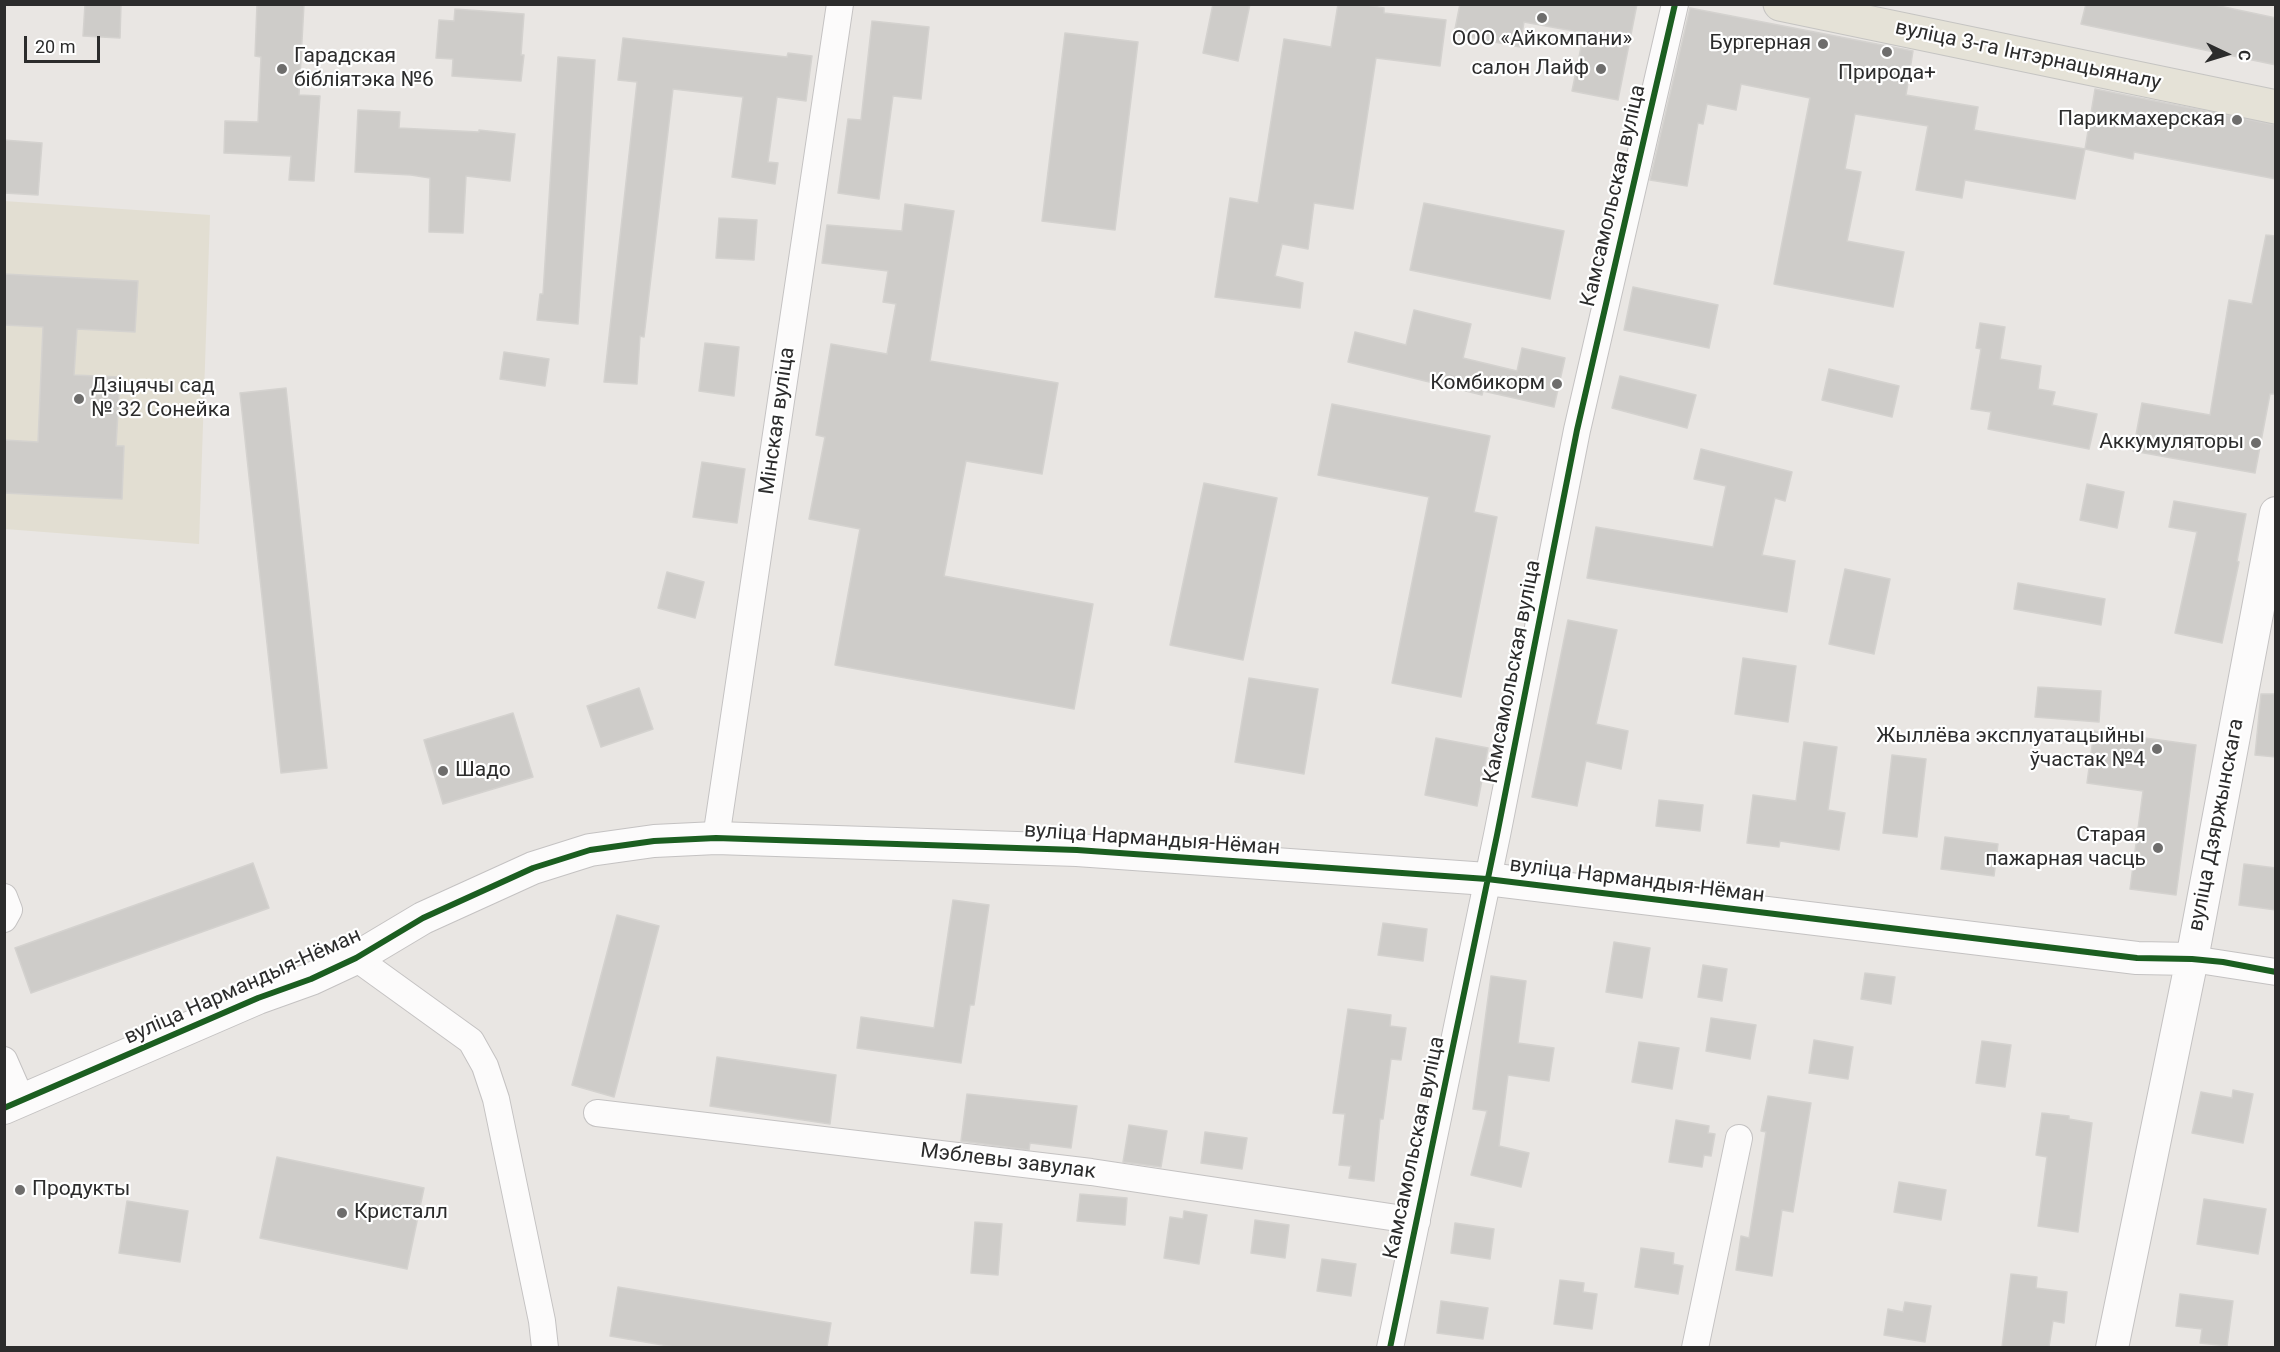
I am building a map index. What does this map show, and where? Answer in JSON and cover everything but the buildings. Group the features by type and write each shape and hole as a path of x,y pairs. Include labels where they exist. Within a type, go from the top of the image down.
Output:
{"main road":[{"name":"вуліца 3-га Інтэрнацыяналу","path":"1780,4 2276,106"}],"street":[{"name":"Мінская вуліца","path":"716,838 840,4"},
{"name":"Камсамольская вуліца","path":"1390,1347 1500,823 1577,430 1675,4"},
{"name":"вуліца Дзяржынскага","path":"2112,1347 2192,959 2276,513"},
{"name":"вуліца Нармандыя-Нёман","path":"13,1104 258,998 311,979 356,958 423,918 533,868 590,850 654,841 716,838 1077,850 1487,879 2125,957 2192,959 2276,972"},
{"path":"4,897 9,910 4,919"},
{"path":"356,958 471,1041 485,1066 496,1099 542,1320 545,1347"},
{"path":"4,1060 13,1104"},
{"name":"Мэблевы завулак","path":"597,1113 1090,1172 1417,1221"},
{"path":"1695,1347 1739,1138"}],"shaded area":[{"path":"4,201 210,215 199,544 5,529"}],"cycle path":[{"path":"1390,1348 1497,835 1577,430 1675,4"},
{"path":"4,1108 258,998 311,979 356,958 423,918 533,868 590,850 654,841 716,838 1077,850 1487,879 2137,958 2223,962 2276,972"}],"place":[{"name":"ООО «Айкомпани»","path":"1542,18"},
{"name":"Бургерная","path":"1823,44"},
{"name":"Природа+","path":"1887,52"},
{"name":"Гарадская бібліятэка №6","path":"282,69"},
{"name":"салон Лайф","path":"1601,69"},
{"name":"Парикмахерская","path":"2237,120"},
{"name":"Комбикорм","path":"1557,384"},
{"name":"Дзіцячы сад № 32 Сонейка","path":"79,399"},
{"name":"Аккумуляторы","path":"2256,443"},
{"name":"Жыллёва эксплуатацыйны ўчастак №4","path":"2157,749"},
{"name":"Шадо","path":"443,771"},
{"name":"Старая пажарная часць","path":"2158,848"},
{"name":"Продукты","path":"20,1190"},
{"name":"Кристалл","path":"342,1213"}]}
